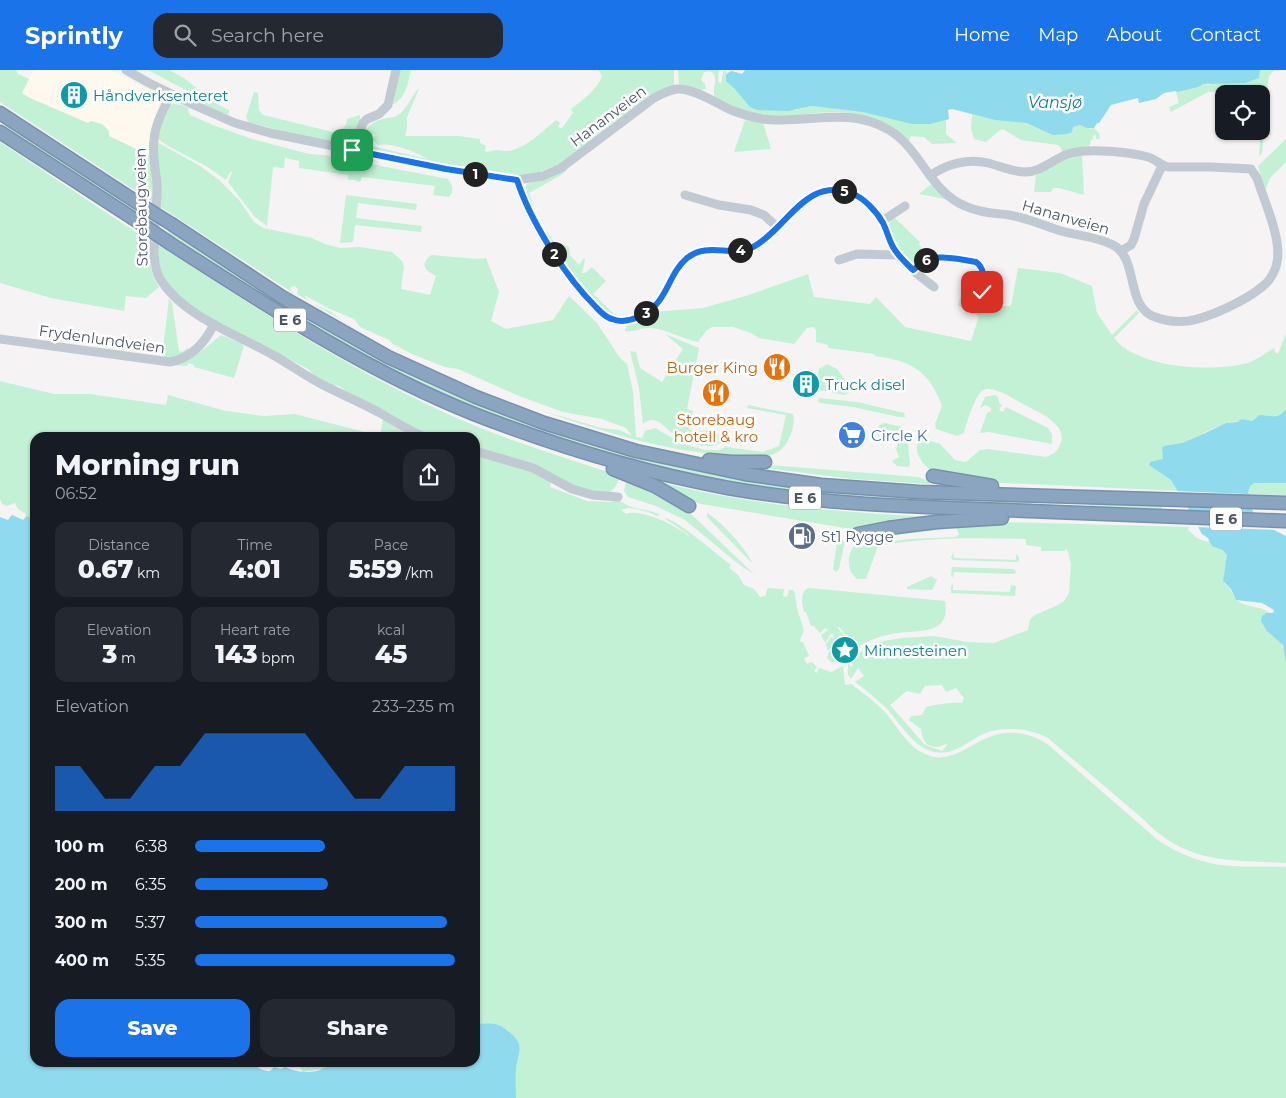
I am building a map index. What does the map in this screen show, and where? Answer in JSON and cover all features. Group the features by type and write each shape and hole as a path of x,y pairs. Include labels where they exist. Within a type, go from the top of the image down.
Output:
{"highway":[{"name":"E 6","path":"0,113 282,297 388,357 476,397 544,423 636,451 745,474 821,485 919,492 1286,503"},
{"name":"E 6","path":"0,132 285,317 363,362 465,410 573,450 686,479 771,494 877,505 1166,518 1286,520"},
{"name":"E 6","path":"636,451 648,448 715,460 765,462"},
{"name":"E 6","path":"573,450 585,460 639,478 689,506"},
{"name":"E 6","path":"933,476 996,487 1013,494"},
{"name":"E 6","path":"858,534 888,528 954,520 1023,518 1041,512"}],"street":[{"name":"Hananveien","path":"126,70 170,94 235,123 282,136 446,169 517,180 543,176 561,168 654,98 674,89 688,90 732,110 763,119 788,120 837,116 881,126 891,131 903,141 930,176 943,191 960,204 990,214 1018,217 1064,232 1099,239 1115,246 1121,251 1127,264 1139,304 1151,316 1172,321 1186,321 1211,315 1249,296 1263,286 1271,277 1277,263 1278,244 1254,171 1248,168 1162,166 1147,157 1113,152 1083,151 1067,154 1033,171 1025,172 970,161 946,167 930,176"},
{"path":"352,150 363,123 388,105 396,70"},
{"name":"Storebaugveien","path":"170,94 158,121 154,139 157,186 154,250 157,273 166,287 176,297 214,324 273,354 324,385 415,432"},
{"path":"1121,251 1131,245 1134,239 1144,204 1162,166"},
{"path":"517,180 535,221 557,258 588,299 612,320 628,320 650,311 658,304 680,265 692,254 710,249 739,250 751,248 764,240 795,208 823,190 844,191 855,194 872,208 882,221 892,246 898,255 934,287"},
{"path":"685,195 751,210 764,216 778,227"},
{"path":"882,221 905,206"},
{"path":"839,260 857,254 898,255"},
{"path":"913,270 929,258 937,257 976,262 981,265 983,270 982,292"},
{"name":"Frydenlundveien","path":"0,339 170,362 181,360 191,353 209,334 214,324"},
{"path":"480,452 533,468 564,485 582,492 618,497"}],"shaded area":[{"path":"34,70 111,70 155,94 159,102 149,144 149,155 109,136 91,121 88,123 21,93"}],"green space":[{"path":"0,70 16,70 18,74 29,79 22,93 30,98 88,123 91,121 102,124 109,131 109,136 151,156 154,203 0,102"},
{"path":"148,70 168,70 184,78 213,101 229,110 229,113 227,115 197,102 195,95"},
{"path":"400,70 411,70 404,94 394,104 393,103"},
{"path":"599,70 674,70 674,85 659,90 560,164 532,175 516,176 461,168 364,148 360,143 363,133 369,126 382,119 398,115 404,110 419,89 407,117 405,136 458,136 480,139 480,143 486,146 485,151 488,152 514,150 534,139 556,120 560,123 558,127 562,128 573,113 571,109 592,91 602,77","holes":["375,134 372,140 378,145 396,146 428,159 363,144 365,137"]},
{"path":"678,70 719,70 718,82 721,83 724,70 727,73 733,71 742,74 795,110 812,106 949,118 946,121 946,134 957,143 932,144 924,137 911,136 909,141 899,132 878,120 854,114 828,112 779,116 750,112 724,103 714,96 715,76 710,71 704,72 701,80 705,84 706,89 700,90 679,85"},
{"path":"1214,70 1274,70 1269,76 1268,85 1215,85 1215,92 1208,92 1171,112 1169,107 1179,103 1176,92 1199,87 1203,84 1210,85"},
{"path":"254,92 258,93 259,110 263,115 337,133 346,125 347,119 360,115 360,120 356,129 348,137 334,142 285,132 248,122 246,117"},
{"path":"170,105 189,108 190,115 252,139 309,154 324,155 448,179 452,186 452,193 449,197 433,195 435,186 362,177 360,182 348,180 348,175 299,168 299,161 285,158 284,168 273,167 267,226 255,217 228,182 233,170 226,180 206,166 158,139 161,122"},
{"path":"1107,107 1108,110 1094,128 1099,133 1100,139 1096,139 1096,135 1093,136 1089,147 1062,153 1058,145 1021,140 1003,129 986,142 974,139 971,128 972,114 995,120 1019,121 1040,129 1080,125 1091,129"},
{"path":"745,120 763,123 771,149 734,152"},
{"path":"6,123 153,219 152,224 4,128"},
{"path":"1286,139 1286,162 1270,178 1265,191 1258,166"},
{"path":"1260,140 1263,140 1262,153 1259,156"},
{"path":"0,142 146,239 149,242 152,271 159,287 146,298 126,296 124,311 51,298 0,283"},
{"path":"157,142 200,166 219,180 239,200 254,222 263,228 312,238 340,248 360,247 392,252 402,261 404,266 401,289 430,295 436,276 426,269 425,262 431,255 486,258 499,292 491,321 506,329 553,320 569,296 597,323 620,358 627,364 633,392 636,437 642,438 645,431 655,428 683,444 705,450 718,450 726,447 763,452 779,446 786,415 747,408 748,405 793,414 794,419 789,439 778,452 762,457 713,454 663,446 588,426 540,410 601,428 619,430 631,434 626,428 602,419 563,412 519,396 458,369 445,367 412,354 389,340 360,327 354,319 304,295 309,301 297,294 298,289 295,286 291,287 290,289 295,294 159,206"},
{"path":"1082,154 1084,195 1059,188 1053,188 1051,192 1034,192 1036,175 1051,168 1064,158"},
{"path":"567,168 563,174 529,193 535,210 527,194 526,185 547,179"},
{"path":"932,185 950,200 919,194"},
{"path":"346,195 417,204 416,210 358,203 356,218 422,226 421,232 355,225 353,242 340,243"},
{"path":"895,218 920,242 922,253 917,262 909,262 892,240 888,227"},
{"path":"168,231 270,297 370,354 473,402 526,423 580,441 690,469 802,489 888,497 1031,501 1031,506 852,498 745,485 648,465 550,437 456,401 366,357 266,298 169,235"},
{"path":"546,231 559,249 562,247 560,243 569,247 570,255 579,265 584,258 582,273 585,273 592,267 606,281 593,294 614,314 627,318 611,316 595,301 564,263"},
{"path":"157,244 301,336 375,378 472,425 620,476 616,486 608,493 593,493 480,450 480,432 421,432 351,395 339,386 331,385 308,369 205,315 170,288 160,275"},
{"path":"1018,268 1060,273 1092,286 1097,313 1112,335 1137,310 1139,313 1114,338 1125,348 1139,356 1156,362 1212,368 1243,364 1274,348 1278,354 1286,333 1286,409 1284,413 1276,416 1259,417 1252,421 1244,420 1226,423 1203,433 1181,491 982,482 932,471 921,461 917,451 920,437 940,444 955,460 966,462 980,450 988,449 1046,457 1058,449 1060,445 1062,438 1057,425 1008,395 987,389 979,394 964,433 957,436 936,429 935,424 942,406 931,384 917,369 899,361 875,356 874,354 828,348 828,345 816,342 816,330 813,327 807,328 794,344 759,338 733,327 712,327 706,331 698,342 655,328 625,331 626,325 654,312 703,308 749,295 808,274 814,297 870,304 876,297 905,327 971,341 979,316 958,305 961,296 983,307 1011,306"},
{"path":"169,298 172,303 179,351 182,352 188,348 189,351 173,358 162,357"},
{"path":"312,303 331,312 341,320"},
{"path":"665,334 699,348 687,409 693,411 689,429 696,433 704,430 715,432 723,441 718,444 706,446 687,441 676,436 657,421 652,420 643,424 639,388 630,351 636,352 640,368 662,382 683,349"},
{"path":"221,335 244,346 234,378 194,367 194,365 189,363 187,366 173,365 193,357"},
{"path":"827,364 837,369 851,388 849,393 844,395 815,389 819,369"},
{"path":"0,381 54,394 90,394 166,405 168,395 226,411 264,416 295,414 365,432 30,432 30,596 8,520 12,515 23,520 26,517 25,513 18,509 15,503 7,506 2,504 0,499"},
{"path":"995,395 1002,405 999,410 1003,412 1006,407 1048,428 1052,434 1052,444 989,432 980,433 987,413 991,411 991,408 986,405 980,408 985,397"},
{"path":"819,398 857,402 904,413 905,417 820,403 818,401"},
{"path":"383,419 407,432 381,432"},
{"path":"885,423 902,427 907,433 909,467 897,466 892,461 899,457 896,449 898,443 892,433 884,428 883,431 885,432 878,437 877,429"},
{"path":"1286,450 1286,495 1248,494 1244,476"},
{"path":"480,454 517,465 549,480 551,483 550,487 587,501 611,502 614,499 632,507 657,513 660,515 630,508 621,510 626,514 641,513 659,519 689,536 664,518 669,519 731,565 729,568 738,575 744,585 754,589 760,597 765,596 768,588 784,589 783,596 787,597 789,590 793,590 804,630 800,640 803,642 809,656 804,658 807,664 812,662 817,667 814,671 817,673 819,668 831,672 843,666 845,685 851,684 876,704 884,711 906,740 923,753 940,757 956,754 987,738 1002,733 1032,736 1046,743 1159,841 1176,851 1203,861 1223,865 1286,867 1286,1098 408,1098 466,1067 480,1067"},
{"path":"769,465 918,477 931,482 929,484 852,479 758,467"},
{"path":"627,478 671,500 691,514 754,574 741,566 685,520 656,506 628,497 624,491"},
{"path":"655,481 760,502 830,510 937,517 851,529 701,504 691,501"},
{"path":"1090,503 1162,506 1162,509 1090,507"},
{"path":"707,513 719,522 732,536 745,551 752,563 707,517"},
{"path":"1003,522 1189,527 1188,530 1197,538 1207,542 1209,540 1227,555 1224,583 1239,602 1273,613 1286,658 1286,863 1227,860 1209,857 1175,844 1159,834 1048,738 1034,732 1019,729 996,730 980,735 959,748 945,753 928,750 916,742 887,709 855,682 864,676 858,668 851,679 848,675 848,663 851,667 853,665 850,661 866,648 883,641 902,638 935,636 967,642 994,643 1028,630 1030,619 1064,601 1069,593 1071,564 1067,549 1064,551 1041,551 1041,547 1026,545 1026,539 970,538 878,546 866,579 857,579 850,570 850,554 859,539 935,526","holes":["956,528 959,534 956,537 909,539 873,544 870,547 863,545 863,547 857,548 863,544 873,540 887,537","942,685 946,692 956,688 964,698 962,703 926,707 922,715 911,716 909,720 921,729 923,739 927,744 932,747 948,744 942,751 924,744 890,705 907,691 920,694 925,686"]},
{"path":"841,540 845,541 839,569 836,572 833,569 837,543"},
{"path":"953,552 954,558 1016,560 1016,554 1019,557 1019,561 953,560 951,558"},
{"path":"952,567 1013,569 1016,571 1015,574 954,572 953,577 951,576"},
{"path":"931,576 937,580 932,590 907,589 907,587"},
{"path":"953,584 953,590 1010,592 1011,585 1016,586 1015,596 951,593 951,586"},
{"path":"809,588 945,601 946,612 939,625 932,629 882,636 857,648 837,627 855,649 841,660 831,662 827,658 829,652 831,650 837,655 840,653 832,649 837,642 841,641 838,639 828,651 826,644 834,635 831,634 825,643 821,635 828,630 825,628 820,633 814,626 811,626 806,612 804,612 802,600 804,592"},
{"path":"299,1067 325,1067 302,1072"}],"water":[{"name":"Vansjø","path":"745,70 1260,70 1259,78 1245,83 1203,84 1199,87 1164,93 1156,99 1139,103 1138,98 1111,105 1094,128 1080,125 1073,127 1072,132 1067,134 1053,135 1026,123 995,120 952,109 948,110 949,119 930,124 912,124 863,112 812,106 788,111 757,110 750,107 726,81 726,75 731,71 742,74"},
{"path":"1286,409 1286,483 1254,483 1250,486 1248,492 1253,512 1274,530 1286,536 1286,664 1283,645 1267,631 1261,621 1262,616 1266,613 1273,613 1274,610 1262,603 1236,600 1231,589 1223,581 1227,555 1222,550 1212,546 1208,538 1202,534 1171,480 1149,465 1150,462 1163,459 1162,448 1164,446 1182,443 1226,423 1237,422 1242,419 1252,421 1260,415 1278,416"},
{"path":"12,515 23,520 27,516 30,518 30,1067 258,1067 270,1071 274,1067 281,1069 285,1067 293,1070 313,1072 319,1071 324,1067 480,1067 480,1024 492,1024 501,1026 508,1031 514,1036 519,1045 516,1098 0,1098 0,517 8,520"}],"pier":[{"path":"1175,491 1248,494 1251,507 1184,506"},
{"path":"1186,510 1257,513 1279,530 1195,527"}],"place":[{"name":"Håndverksenteret","path":"74,95"},
{"name":"Burger King","path":"777,367"},
{"name":"Truck disel","path":"806,384"},
{"name":"Storebaug hotell & kro","path":"716,393"},
{"name":"Circle K","path":"852,435"},
{"name":"St1 Rygge","path":"802,536"},
{"name":"Minnesteinen","path":"845,650"}],"route":[{"path":"352,150 488,177 517,180 535,221 557,258 578,288 612,320 628,320 640,317 650,311 658,304 680,265 692,254 710,249 739,250 751,248 764,240 795,208 823,190 844,191 855,194 872,208 882,221 892,246 913,270 929,258 937,257 976,262 981,265 983,270 982,292"}]}
